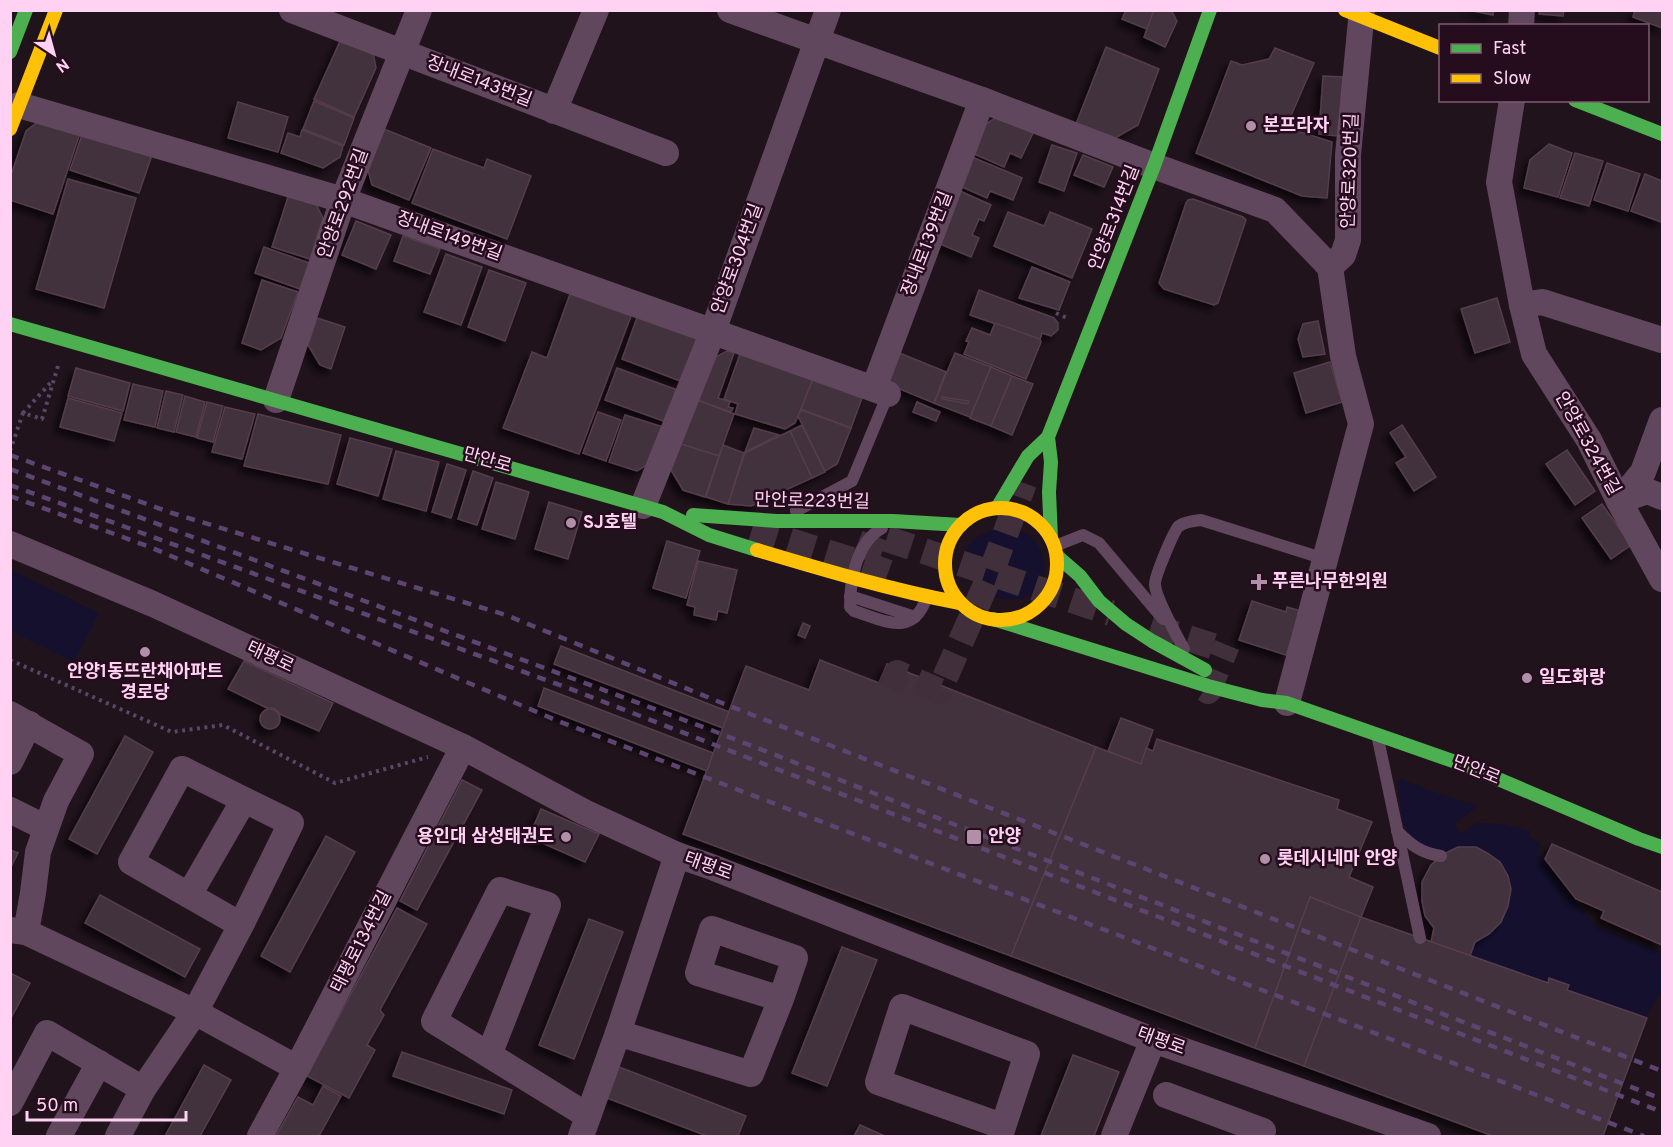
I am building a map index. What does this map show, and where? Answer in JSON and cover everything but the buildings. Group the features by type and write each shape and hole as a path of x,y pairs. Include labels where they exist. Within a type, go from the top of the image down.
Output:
{"street":[{"path":"10,52 27,10"},
{"path":"10,129 56,10"},
{"name":"장내로143번길","path":"292,10 666,153"},
{"name":"안양로292번길","path":"276,399 343,200 419,10"},
{"path":"554,111 596,10"},
{"path":"730,10 982,100 1275,210 1330,267 1343,356 1361,424 1325,559 1275,701 1191,663 1126,624 1100,601 1054,547 1038,521 1019,511 997,508 984,510 971,516 961,525 949,543 945,564 949,585 960,603 981,616 993,619 1014,618 1033,610 1047,595 1056,576 1054,547 1049,492 1052,462 1048,438"},
{"name":"안양로304번길","path":"653,509 712,331 828,10"},
{"name":"안양로314번길","path":"1048,438 1154,166 1210,10"},
{"path":"1356,12 1439,48"},
{"name":"안양로320번길","path":"1330,267 1342,255 1348,240 1348,155 1356,12"},
{"name":"장내로139번길","path":"881,391 982,100"},
{"name":"안양로324번길","path":"1512,102 1499,182 1522,305 1534,354 1589,440 1619,501 1662,579"},
{"path":"1580,102 1662,134"},
{"name":"장내로149번길","path":"18,105 343,200 881,391"},
{"path":"1522,305 1542,302 1662,340"},
{"name":"만안로","path":"10,324 653,509 709,535 852,578 960,603"},
{"path":"1619,501 1643,472 1662,420"},
{"path":"997,508 1028,456 1048,438"},
{"path":"1619,501 1647,491 1662,497"},
{"name":"만안로223번길","path":"653,509 777,521 893,521 961,525"},
{"name":"태평로","path":"10,544 153,604 463,747 584,812 677,855 1153,1040 1428,1137"},
{"name":"만안로","path":"993,619 1208,686 1275,701 1377,734 1470,767 1662,847"},
{"path":"10,762 20,719 81,754 56,801 46,828 38,852 33,893 18,931 195,1012 297,1068"},
{"name":"태평로134번길","path":"260,1137 463,747"},
{"path":"118,1137 143,1089 195,1012 241,925 291,823 182,769 131,862 241,925"},
{"path":"189,895 244,800"},
{"path":"10,810 46,828"},
{"path":"489,1055 548,905 500,890 434,1021 489,1055 584,1126 618,1033 677,855"},
{"path":"618,1033 751,1074 781,999"},
{"path":"902,1007 1027,1054 1001,1132 878,1082 902,1007"},
{"path":"10,1104 47,1033 143,1089"},
{"path":"1114,1137 1153,1040"},
{"path":"59,1137 99,1063"},
{"path":"1166,1095 1263,1131 1260,1137"}],"lane":[{"path":"777,521 852,481 881,391"},
{"path":"1191,663 1162,606 1155,585 1159,568 1177,527 1187,522 1201,520 1325,559"},
{"path":"893,521 873,533 862,551 852,578 850,607 854,611 896,624 915,617 921,611 927,597"},
{"path":"1054,547 1083,535 1099,543 1176,634"},
{"path":"1377,734 1420,938"},
{"path":"1396,830 1413,846 1430,855 1441,856"}],"path":[{"path":"23,413 42,419 66,339"},
{"path":"10,451 23,413 54,378"},
{"path":"10,660 172,732 223,725 335,783 463,747"}],"shaded area":[{"path":"1004,528 1018,530 1031,537 1043,556 1044,571 1040,586 1022,598 1007,600 992,596 977,585 968,569 967,551 971,543 990,531"},
{"path":"10,569 99,613 74,662 11,631"},
{"path":"1400,779 1478,806 1454,824 1461,834 1477,823 1503,824 1530,831 1529,837 1541,844 1538,852 1594,925 1660,952 1662,991 1650,1009 1603,1136 1493,1136 1255,1048 1361,917 1470,956 1475,943 1487,936 1500,923 1510,898 1509,880 1501,863 1478,848 1446,852 1430,848 1414,838 1407,831 1403,821 1397,781"}],"tunnel":[{"path":"890,689 897,673 939,691 991,573 1024,483"},
{"path":"752,529 900,577"},
{"path":"865,560 875,535 1111,613"},
{"path":"1151,626 1225,650"},
{"path":"1205,689 1208,691 1227,645"}],"railway":[{"path":"10,455 172,513 506,615 722,703 1662,1071"},
{"path":"10,469 711,730 1662,1099"},
{"path":"10,485 568,688 1662,1112"},
{"path":"10,496 150,547 558,721 1644,1136"}],"traffic: fast":[{"path":"10,52 26,10"},
{"path":"997,508 1028,456 1048,437 1154,166 1210,10"},
{"path":"1580,102 1662,134"},
{"path":"10,324 663,512 709,535 757,550"},
{"path":"1048,437 1051,462 1049,492 1051,538"},
{"path":"693,515 777,521 893,521 961,525"},
{"path":"1057,556 1080,576 1099,601 1126,624 1205,670"},
{"path":"993,619 1208,686 1262,700 1287,703 1470,767 1662,847"}],"traffic: slow":[{"path":"10,129 56,10"},
{"path":"1345,10 1439,48"},
{"path":"1001,508 1022,513 1040,525 1052,543 1057,564 1052,585 1040,603 1022,615 1001,620 980,615 962,603 950,585 945,564 950,543 962,525 980,513 1001,508"},
{"path":"757,550 883,586 960,603"}],"place":[{"name":"본프라자","path":"1251,126"},
{"name":"SJ호텔","path":"571,523"},
{"name":"푸른나무한의원","path":"1259,582"},
{"name":"안양1동뜨란채아파트 경로당","path":"145,652"},
{"name":"일도화랑","path":"1527,678"},
{"name":"용인대 삼성태권도","path":"566,837"},
{"name":"안양","path":"974,837"},
{"name":"롯데시네마 안양","path":"1265,859"}]}
